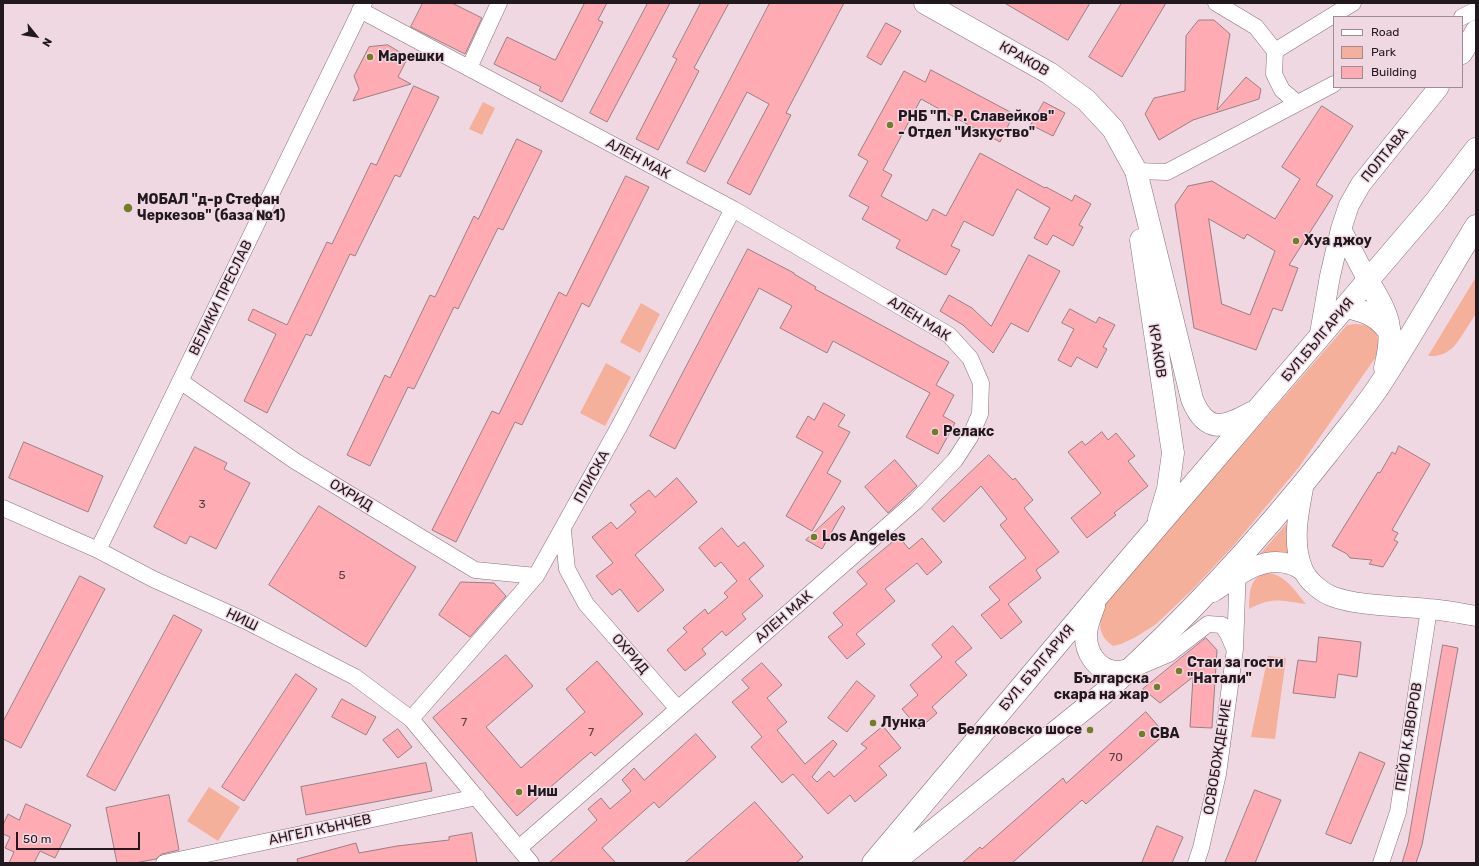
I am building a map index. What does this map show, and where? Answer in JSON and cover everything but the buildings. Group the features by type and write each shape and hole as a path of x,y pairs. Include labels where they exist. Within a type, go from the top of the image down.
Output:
{"main road":[{"name":"КРАКОВ","path":"925,3 1049,73 1070,87 1086,100 1113,129 1136,171 1192,398 1196,408 1208,421 1215,425 1222,425 1230,424 1261,407"},
{"name":"БУЛ.БЪЛГАРИЯ","path":"1156,529 1347,307 1435,202 1476,149"},
{"name":"КРАКОВ","path":"1136,171 1138,210 1144,264 1173,453 1168,489 1156,529"},
{"path":"892,863 1104,693 1198,602 1238,567 1380,384 1476,226"},
{"path":"1368,281 1381,302 1388,322 1390,334 1390,347 1380,384"},
{"path":"1347,307 1366,312 1376,318 1384,324 1390,334"},
{"name":"БУЛ. БЪЛГАРИЯ","path":"873,863 1156,529"},
{"path":"1097,597 1086,633 1087,647 1094,661 1106,669 1117,672 1129,670"}],"street":[{"path":"469,68 499,3"},
{"path":"1216,3 1256,27 1275,51 1274,74 1282,90 1297,103"},
{"path":"1275,51 1353,3"},
{"name":"АЛЕН МАК","path":"362,6 469,68 733,209 949,335 970,358 981,383 980,414 970,437 955,460 910,506 519,848"},
{"name":"ВЕЛИКИ ПРЕСЛАВ","path":"98,550 362,6"},
{"path":"1463,16 1476,10"},
{"path":"1463,52 1476,30"},
{"path":"1136,171 1167,172 1333,85"},
{"name":"ПОЛТАВА","path":"1319,338 1330,276 1341,229 1349,205 1360,184 1438,88"},
{"name":"ПЛИСКА","path":"411,719 536,576 563,530 624,418 733,209"},
{"path":"1341,229 1368,281"},
{"name":"ОХРИД","path":"180,381 295,461 475,570 536,576"},
{"path":"1303,571 1299,555 1297,526 1304,483"},
{"name":"НИШ","path":"3,508 98,550 153,579 246,621 355,676 411,719 531,863"},
{"name":"ОХРИД","path":"563,530 567,569 586,604 678,709"},
{"path":"1238,567 1252,568 1281,562 1290,564 1303,571 1322,591 1332,596 1351,601 1429,609 1476,616"},
{"name":"ОСВОБОЖДЕНИЕ","path":"1196,863 1201,848 1218,774 1234,649 1238,567"},
{"name":"ПЕЙО К.ЯВОРОВ","path":"1381,863 1398,812 1429,609"},
{"path":"1129,670 1169,654 1208,624 1222,625 1228,634 1234,649"},
{"name":"АНГЕЛ КЪНЧЕВ","path":"164,863 477,797"}],"green space":[{"path":"483,102 495,108 482,135 469,129"},
{"path":"1476,277 1477,305 1474,318 1452,348 1436,356 1428,356"},
{"path":"641,303 660,314 640,353 620,342"},
{"path":"1355,324 1368,326 1376,332 1378,354 1299,467 1234,545 1192,590 1155,625 1134,638 1113,646 1103,636 1100,626 1105,602 1347,325"},
{"path":"606,363 631,377 605,426 580,413"},
{"path":"1288,522 1294,556 1277,552 1260,554"},
{"path":"1267,573 1279,576 1294,589 1306,604 1277,600 1265,602 1249,609 1250,592 1253,582 1256,578"},
{"path":"1268,656 1286,658 1275,739 1251,737"},
{"path":"209,787 240,807 218,841 187,821"}],"place":[{"name":"Марешки","path":"370,57"},
{"name":"РНБ \"П. Р. Славейков\" - Отдел \"Изкуство\"","path":"890,125"},
{"name":"МОБАЛ \"д-р Стефан Черкезов\" (база №1)","path":"128,208"},
{"name":"Хуа джоу","path":"1296,241"},
{"name":"Релакс","path":"935,432"},
{"name":"Los Angeles","path":"814,537"},
{"name":"Стаи за гости \"Натали\"","path":"1179,671"},
{"name":"Българска скара на жар","path":"1157,687"},
{"name":"Лунка","path":"873,723"},
{"name":"Беляковско шосе","path":"1090,730"},
{"name":"CBA","path":"1142,734"},
{"name":"Ниш","path":"519,792"}]}
